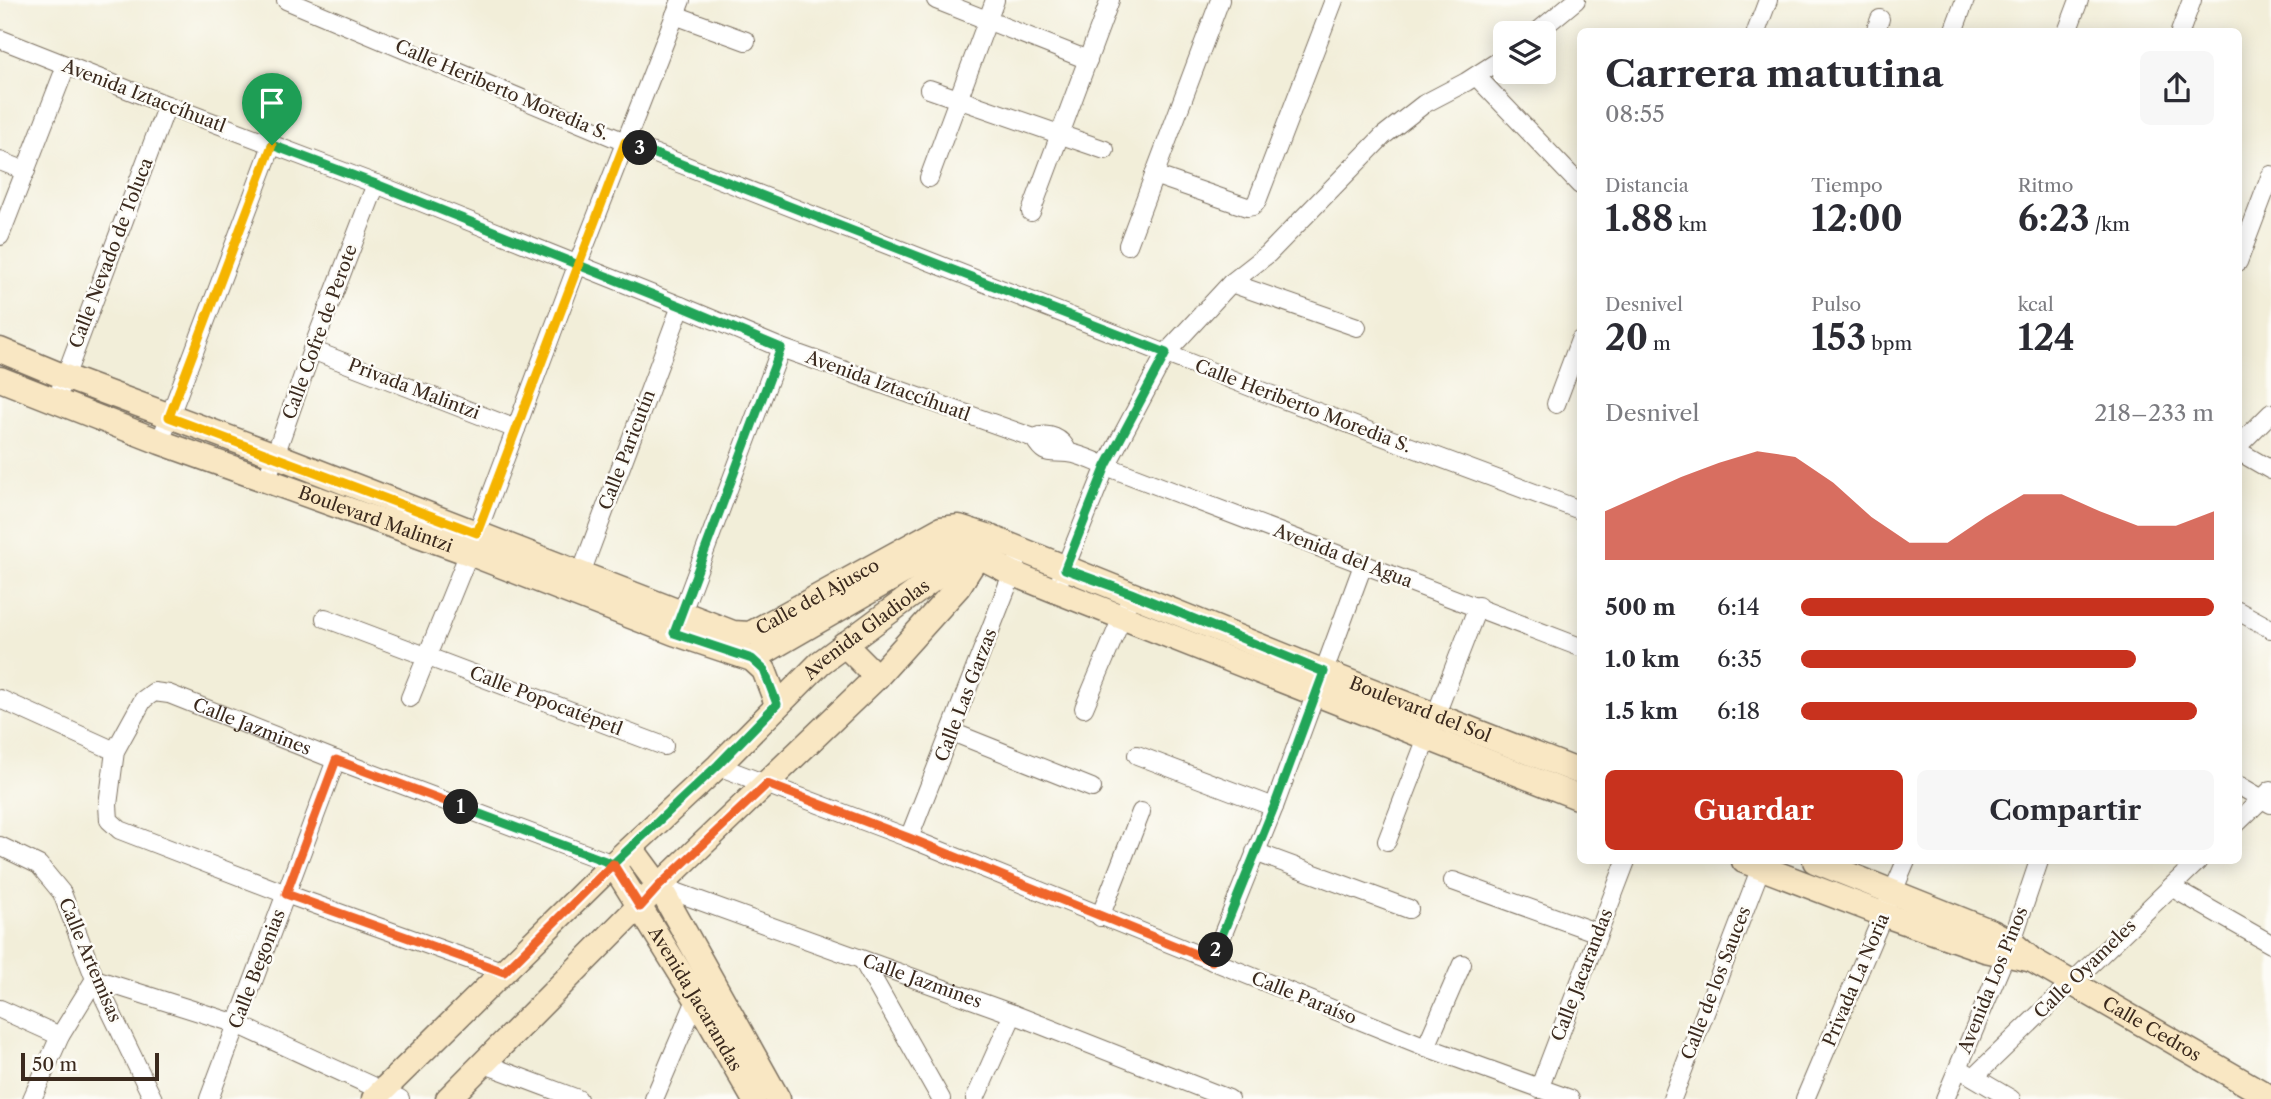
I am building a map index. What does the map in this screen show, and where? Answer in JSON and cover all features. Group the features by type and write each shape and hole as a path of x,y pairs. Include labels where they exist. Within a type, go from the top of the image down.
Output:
{"street":[{"name":"Calle Heriberto Moredia S.","path":"286,0 625,142 1166,353 1577,509"},
{"path":"936,0 1088,60"},
{"path":"929,178 995,0"},
{"path":"1031,212 1110,0"},
{"path":"1128,245 1220,0"},
{"path":"1154,175 1247,207 1252,206 1334,0"},
{"path":"1551,21 1576,0"},
{"path":"1758,28 1768,0"},
{"path":"1954,28 1965,0"},
{"path":"2068,28 2079,0"},
{"path":"2182,28 2192,0"},
{"path":"410,698 473,543 678,8 746,41"},
{"name":"Avenida Iztaccíhuatl","path":"0,39 376,184 781,348 1034,438 1041,449 1053,454 1068,453 1106,466"},
{"path":"1061,580 1106,466 1166,353 1231,283 1268,254 1383,136 1424,104 1493,65"},
{"path":"0,236 66,66"},
{"path":"1476,76 1577,181"},
{"path":"929,89 1105,150"},
{"name":"Calle Nevado de Toluca","path":"57,401 167,105"},
{"path":"160,442 272,145"},
{"path":"0,161 26,171"},
{"path":"2242,251 2271,175"},
{"name":"Calle Cofre de Perote","path":"266,481 312,350 376,184"},
{"path":"1231,283 1357,327"},
{"name":"Calle Paricutín","path":"578,584 681,306"},
{"path":"678,623 781,348"},
{"path":"1556,404 1577,348"},
{"name":"Boulevard Malintzi","path":"0,350 169,417 275,455 473,543 678,623 752,659"},
{"name":"Privada Malintzi","path":"312,350 516,429"},
{"name":"Boulevard Malintzi","path":"0,379 266,481 473,543"},
{"path":"2242,445 2271,413"},
{"path":"2242,452 2271,470"},
{"name":"Avenida del Agua","path":"1106,466 1577,646"},
{"name":"Boulevard del Sol","path":"948,528 959,527 982,546 1061,580 1122,617 1217,655 1319,683 1432,727 1577,797"},
{"name":"Calle del Ajusco","path":"678,623 750,634 941,529 948,528"},
{"name":"Calle del Ajusco","path":"752,659 944,548 958,545 982,546"},
{"name":"Avenida Gladiolas","path":"386,1096 504,972 820,663 982,546"},
{"name":"Avenida Gladiolas","path":"448,1099 659,886 877,677 958,587 982,546"},
{"name":"Calle Las Garzas","path":"909,838 1017,562"},
{"path":"1212,961 1274,807 1363,565"},
{"name":"Boulevard del Sol","path":"1061,580 1131,593 1226,632 1319,683"},
{"path":"1084,708 1131,593"},
{"path":"1387,841 1478,606"},
{"path":"2242,613 2271,629"},
{"name":"Calle Popocatépetl","path":"325,618 664,746"},
{"path":"1217,655 1226,632"},
{"path":"844,644 877,677"},
{"path":"752,659 764,670 777,704"},
{"name":"Calle Jazmines","path":"114,751 143,700 154,692 169,694 336,760 622,856"},
{"path":"0,699 114,751 109,820 120,830 286,894 504,972"},
{"name":"Boulevard del Sol","path":"1432,727 1577,771"},
{"path":"952,732 1092,789"},
{"path":"1137,755 1274,807"},
{"name":"Calle Begonias","path":"209,1099 336,760"},
{"name":"Calle Paraíso","path":"718,765 909,838 1426,1047 1570,1099"},
{"path":"2242,787 2268,798 2242,819"},
{"path":"1100,916 1141,811"},
{"name":"Calle Artemisas","path":"0,846 39,865 62,893 95,979 153,1099"},
{"path":"1255,852 1409,909"},
{"path":"622,856 659,886"},
{"name":"Avenida Jacarandas","path":"622,856 640,907 754,1099"},
{"name":"Calle Jacarandas","path":"1539,1089 1625,864"},
{"path":"1752,864 1889,903 2008,949"},
{"name":"Calle de los Sauces","path":"1672,1099 1752,864"},
{"path":"1820,864 1889,903"},
{"name":"Privada La Noria","path":"1805,1099 1905,864"},
{"name":"Avenida Los Pinos","path":"1945,1099 2008,949 2038,864"},
{"name":"Calle Oyameles","path":"1974,1077 2194,864"},
{"path":"1452,881 1598,933"},
{"name":"Calle Jazmines","path":"659,886 1013,1014 1229,1099"},
{"name":"Avenida Jacarandas","path":"659,886 778,1099"},
{"path":"2171,887 2271,944"},
{"name":"Calle Cedros","path":"2008,949 2071,982 2271,1098"},
{"path":"863,961 941,1099"},
{"path":"1426,1047 1462,964"},
{"path":"654,1099 708,973"},
{"path":"32,1099 60,1035 95,979 237,1024 386,1096"},
{"path":"0,1009 60,1035"},
{"path":"975,1099 1013,1014"},
{"path":"482,1063 578,1099"},
{"path":"1957,1068 2011,1099"}],"route":[{"path":"272,145 169,417 477,533 577,266 625,142 1166,353 1106,466 1065,569 1324,672 1274,807 1212,961 909,838 767,784 640,907 613,864 504,972 286,894 336,760 613,864 718,765 777,704 764,670 752,659 674,633 781,348 681,306 577,266 376,184 272,145"}]}
